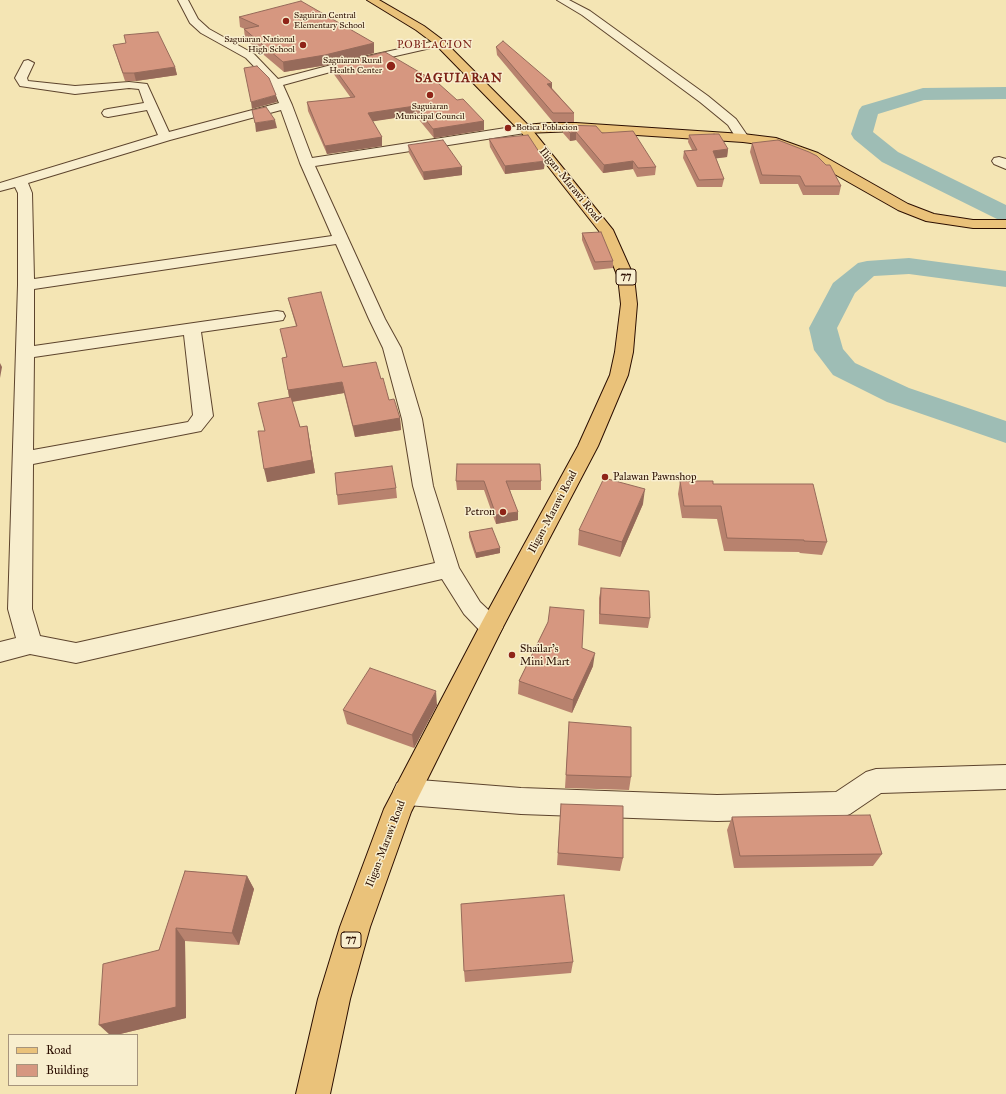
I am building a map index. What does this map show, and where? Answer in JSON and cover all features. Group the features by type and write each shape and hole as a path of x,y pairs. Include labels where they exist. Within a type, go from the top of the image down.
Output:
{"main road":[{"name":"Iligan-Marawi Road","path":"313,1094 334,999 355,927 398,809 491,627 588,446 619,375 624,352 629,304 626,277 606,230 525,129 440,43 420,28 372,0"},
{"path":"525,129 548,126 570,126 742,138 776,142 793,147 813,156 903,207 931,218 973,224 1004,224"}],"street":[{"path":"183,0 194,21 205,31 250,56 276,83 286,105 307,163 392,348 412,419 423,486 448,569 472,608 491,627"},
{"path":"562,0 586,13 704,99 732,122 742,138"},
{"path":"276,83 370,58 440,43"},
{"path":"28,63 21,78 24,84 75,90 139,85 143,86 165,136"},
{"path":"0,187 165,136 286,105"},
{"path":"108,113 151,106"},
{"path":"307,163 525,129"},
{"path":"20,181 25,193 26,285 20,609 30,644"},
{"path":"26,285 341,239"},
{"path":"24,353 277,316"},
{"path":"22,459 194,427 203,416 192,329"},
{"path":"0,652 30,644 76,653 448,569"},
{"path":"407,792 521,801 717,808 840,804 876,781 1006,777"}],"building":[{"path":"301,1 374,43 325,55 283,62 244,29 259,26 239,17"},
{"path":"158,32 175,67 134,73 123,73 113,45 126,43 124,35"},
{"path":"503,41 552,83 547,84 574,113 553,113 496,47"},
{"path":"385,52 438,83 457,100 463,99 484,121 433,129 415,106 368,113 382,137 325,146 307,102 355,97 332,65"},
{"path":"257,66 269,78 276,95 251,102 244,68"},
{"path":"266,107 275,120 255,123 252,110"},
{"path":"563,125 596,126 602,133 633,131 656,167 638,168 633,161 604,165 576,132 570,133"},
{"path":"719,134 728,149 713,151 724,179 699,180 684,151 697,150 689,135"},
{"path":"528,135 545,161 505,166 489,139"},
{"path":"443,140 462,167 423,172 408,145"},
{"path":"778,140 809,152 817,156 826,165 830,165 841,186 805,186 800,176 762,175 752,143"},
{"path":"601,232 613,261 595,262 582,233"},
{"path":"321,292 343,367 376,362 381,379 383,378 389,400 394,399 400,418 353,426 342,382 288,390 282,358 287,357 280,329 297,326 288,298"},
{"path":"291,397 300,427 307,426 312,460 264,469 258,431 265,431 258,403"},
{"path":"457,464 540,464 541,481 506,481 518,512 496,515 484,481 456,481"},
{"path":"392,466 396,488 337,495 335,473"},
{"path":"604,478 645,489 622,542 579,530"},
{"path":"680,481 713,481 713,484 813,484 827,542 727,538 721,506 684,506"},
{"path":"492,528 500,548 476,553 469,532"},
{"path":"601,588 649,591 650,618 600,614"},
{"path":"550,607 584,610 582,648 595,653 573,700 519,681 548,622"},
{"path":"370,668 436,691 412,735 343,710"},
{"path":"569,722 631,727 631,777 566,775"},
{"path":"561,804 623,806 623,858 558,853"},
{"path":"870,815 882,854 740,856 732,817"},
{"path":"185,871 247,876 232,933 176,928 176,1007 99,1025 103,964 159,950"},
{"path":"564,895 573,962 464,971 461,904"}],"waterway":[{"path":"1006,93 923,94 869,110 862,134 890,157 1006,214"},
{"path":"1006,279 909,266 867,269 843,289 823,328 829,350 844,369 898,395 1006,432"}],"place":[{"name":"Saguiran Central Elementary School","path":"286,21"},
{"name":"Saguiaran National High School","path":"303,45"},
{"name":"Saguiaran Rural Health Center","path":"391,66"},
{"name":"Saguiaran Municipal Council","path":"430,95"},
{"name":"Botica Poblacion","path":"508,128"},
{"name":"Palawan Pawnshop","path":"605,477"},
{"name":"Petron","path":"503,512"},
{"name":"Shailar's Mini Mart","path":"512,655"}],"district":[{"name":"POBLACION","path":"435,45"},
{"name":"SAGUIARAN","path":"459,79"}]}
